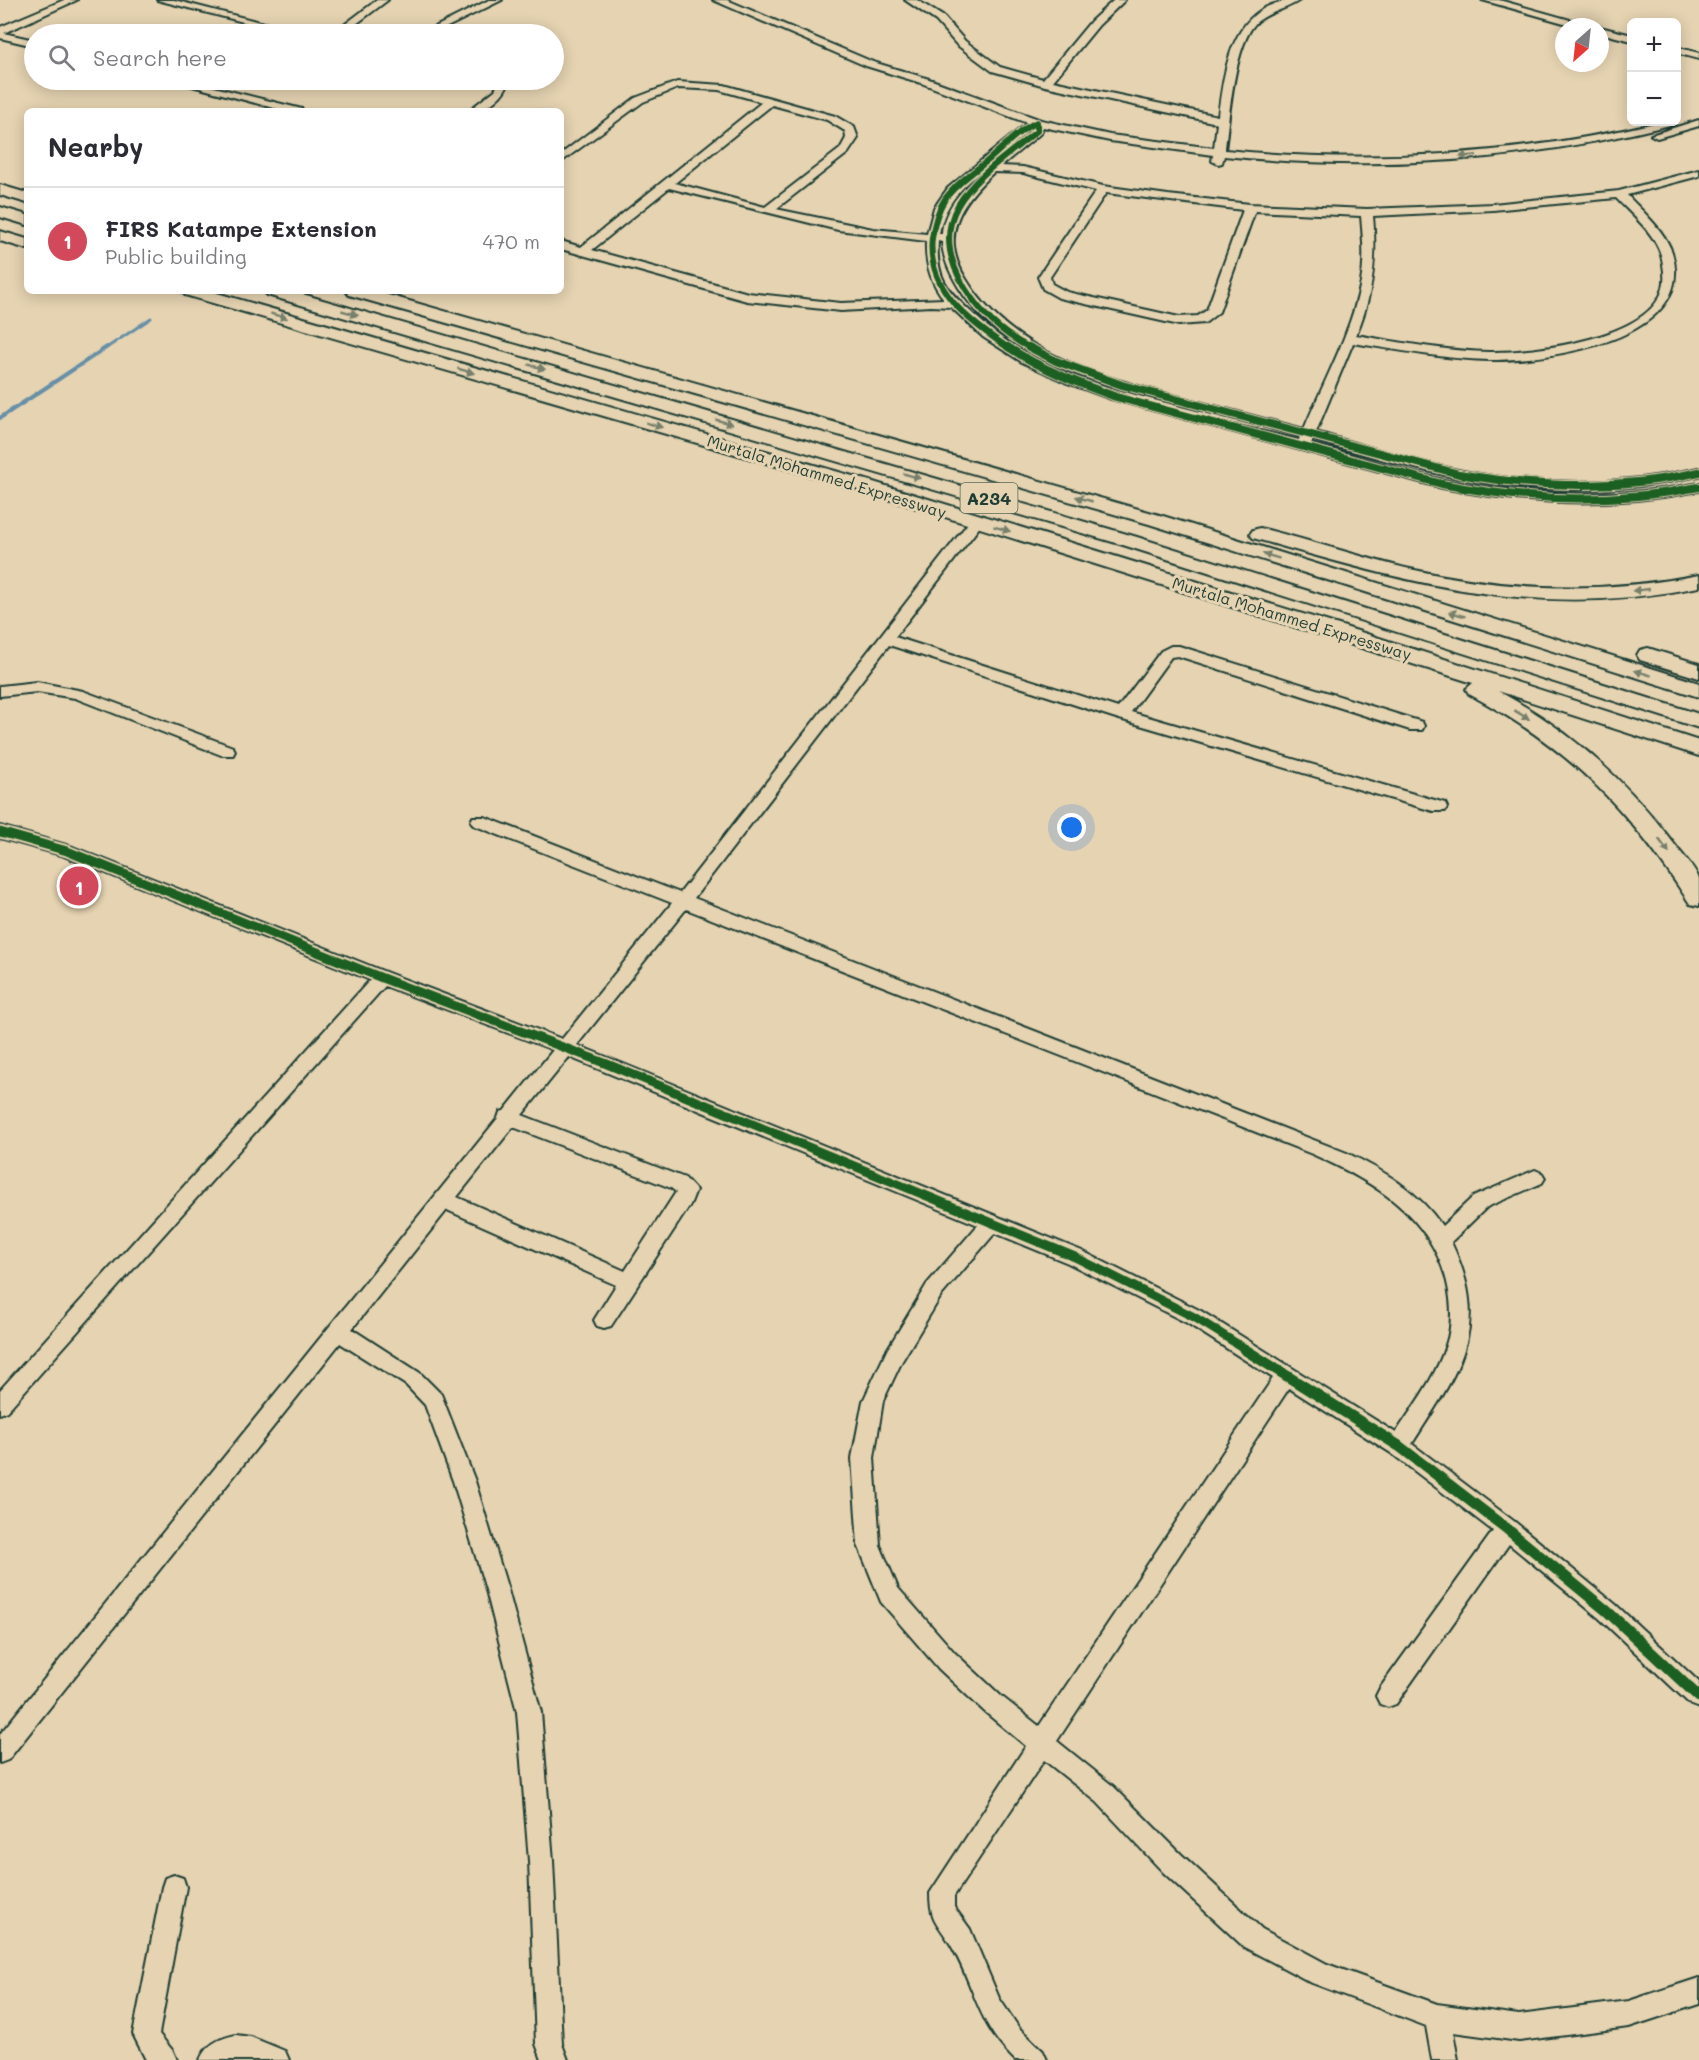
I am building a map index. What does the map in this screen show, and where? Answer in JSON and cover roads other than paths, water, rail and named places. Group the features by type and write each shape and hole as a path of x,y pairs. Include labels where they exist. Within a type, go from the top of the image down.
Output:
{"highway":[{"path":"0,177 24,184"},
{"path":"0,190 24,197"},
{"path":"0,212 24,219"},
{"path":"0,236 24,243"},
{"name":"Murtala Mohammed Expressway","path":"202,294 852,482 1335,631 1699,749"},
{"name":"Murtala Mohammed Expressway","path":"283,294 1131,541 1699,722"},
{"name":"A234","path":"365,294 1134,514 1699,690"},
{"path":"419,294 1008,460 1369,565 1432,580 1531,593 1585,594 1636,591 1699,581"},
{"path":"1260,534 1699,671"},
{"path":"1335,631 1430,667 1477,688 1530,719 1571,748 1631,804 1657,836 1699,898"}],"street":[{"path":"0,33 72,0"},
{"path":"162,0 261,24"},
{"path":"351,24 383,0"},
{"path":"447,24 497,0"},
{"path":"718,0 893,73 924,81 1037,127"},
{"path":"910,0 940,19 961,43 996,69 1045,82 1225,120"},
{"path":"1045,82 1095,23 1120,0"},
{"path":"1219,157 1229,80 1238,43 1251,22 1295,0"},
{"path":"1487,0 1556,18"},
{"path":"1609,32 1627,37"},
{"path":"0,33 24,41"},
{"path":"1681,51 1699,56"},
{"path":"893,73 901,80 928,94 1023,127 1037,127 1219,157 1317,169 1414,170 1470,167 1561,155 1665,126"},
{"path":"564,157 639,100 677,85 720,87 831,118 850,129 852,138 844,151 768,210"},
{"path":"215,90 286,108"},
{"path":"477,108 500,90"},
{"path":"583,251 770,101"},
{"path":"1023,127 948,196 938,212 932,238 931,259 937,280 967,319 998,344 1030,363 1114,396 1475,477 1513,482 1617,485 1660,481 1699,472"},
{"path":"1037,127 992,169 957,208 949,226 948,238 953,267 964,291 985,316 1043,355 1082,372 1306,440 1417,478 1488,492 1588,500 1699,487"},
{"path":"1007,157 1023,170"},
{"path":"992,169 1023,170 1103,189 1250,207 1367,213 1493,207 1619,194 1699,172"},
{"path":"667,184 854,230 948,238"},
{"path":"1103,189 1044,277 1044,284 1063,295 1179,321 1201,321 1213,312 1250,207"},
{"path":"1348,338 1490,356 1522,355 1573,348 1628,332 1655,313 1667,297 1671,270 1667,254 1646,222 1619,194"},
{"path":"1306,440 1358,317 1367,281 1370,248 1367,213"},
{"path":"564,246 747,297 841,307 950,299"},
{"path":"0,1752 683,901 977,521"},
{"path":"887,640 1120,714 1439,807"},
{"path":"1120,714 1166,654 1179,651 1416,726"},
{"path":"0,692 37,687 78,694 227,751"},
{"path":"479,821 1356,1165 1383,1180 1408,1199 1441,1239 1456,1276 1460,1306 1460,1330 1443,1374 1399,1446"},
{"path":"0,832 67,851 382,978 565,1048 992,1222 1134,1285 1194,1317 1399,1446 1507,1529 1607,1611 1699,1697"},
{"path":"0,1405 382,978"},
{"path":"507,1118 678,1183 686,1190 683,1200 604,1320"},
{"path":"1441,1239 1480,1202 1535,1178"},
{"path":"442,1199 630,1282"},
{"path":"992,1222 934,1290 894,1356 873,1401 863,1458 869,1545 889,1595 947,1661 993,1704 1105,1794 1172,1863 1253,1938 1321,1974 1437,2017 1519,2028 1629,2014 1699,1991"},
{"path":"337,1330 413,1379 434,1400 464,1481 497,1590 529,1712 541,1861 549,2044 555,2060"},
{"path":"1034,2060 1010,2037 990,2007 961,1938 942,1911 942,1893 1044,1744 1287,1374"},
{"path":"1388,1696 1507,1529"},
{"path":"164,2060 152,2048 147,2034 174,1887"},
{"path":"1437,2017 1445,2060"},
{"path":"213,2060 230,2047 246,2047 276,2060"}],"waterway":[{"path":"105,349 151,318"},
{"path":"0,418 107,347"}],"place":[{"name":"FIRS Katampe Extension","path":"79,886"}]}
